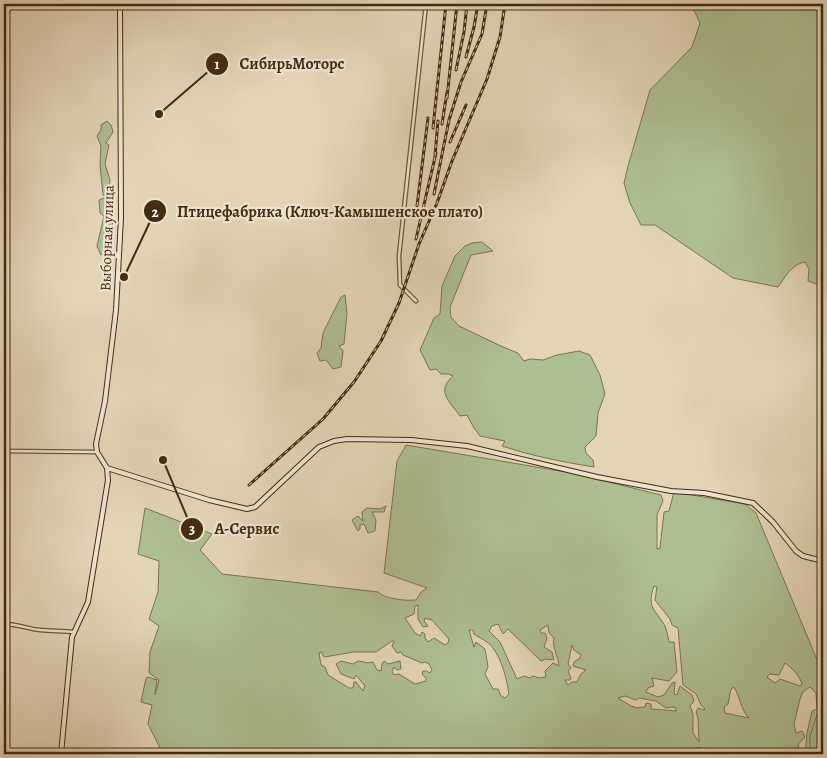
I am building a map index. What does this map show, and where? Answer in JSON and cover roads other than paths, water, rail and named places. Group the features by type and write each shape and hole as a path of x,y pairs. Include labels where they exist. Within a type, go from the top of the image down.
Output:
{"street":[{"name":"Выборная улица","path":"97,452 97,438 105,401 116,310 121,218 120,4"},
{"path":"416,302 400,285 399,256 426,4"},
{"path":"108,468 209,500 247,509 254,507 320,447 334,441 347,439 411,440 467,446 597,477 671,491 704,493 753,503 773,522 796,551 803,556 823,561"},
{"path":"4,451 97,452 108,468 107,494 90,596 86,610 74,632 61,754"},
{"path":"4,624 20,625 25,628 40,630 74,632"},
{"path":"207,754 236,752 262,754"}],"waterway":[{"path":"815,754 810,746 810,736 823,689"}],"railway":[{"path":"433,128 446,4"},
{"path":"447,98 457,4"},
{"path":"456,70 464,32 467,4"},
{"path":"466,57 478,4"},
{"path":"434,194 449,120 461,82 482,34 487,4"},
{"path":"249,485 323,419 354,382 381,341 399,303 419,244 487,79 500,37 505,4"},
{"path":"442,124 447,92"},
{"path":"450,142 466,105"},
{"path":"417,206 428,118"},
{"path":"435,156 438,121"},
{"path":"416,239 436,153"}],"place":[{"name":"СибирьМоторс","path":"159,114"},
{"name":"Птицефабрика (Ключ-Камышенское плато)","path":"124,277"},
{"name":"А-Сервис","path":"163,460"}]}
